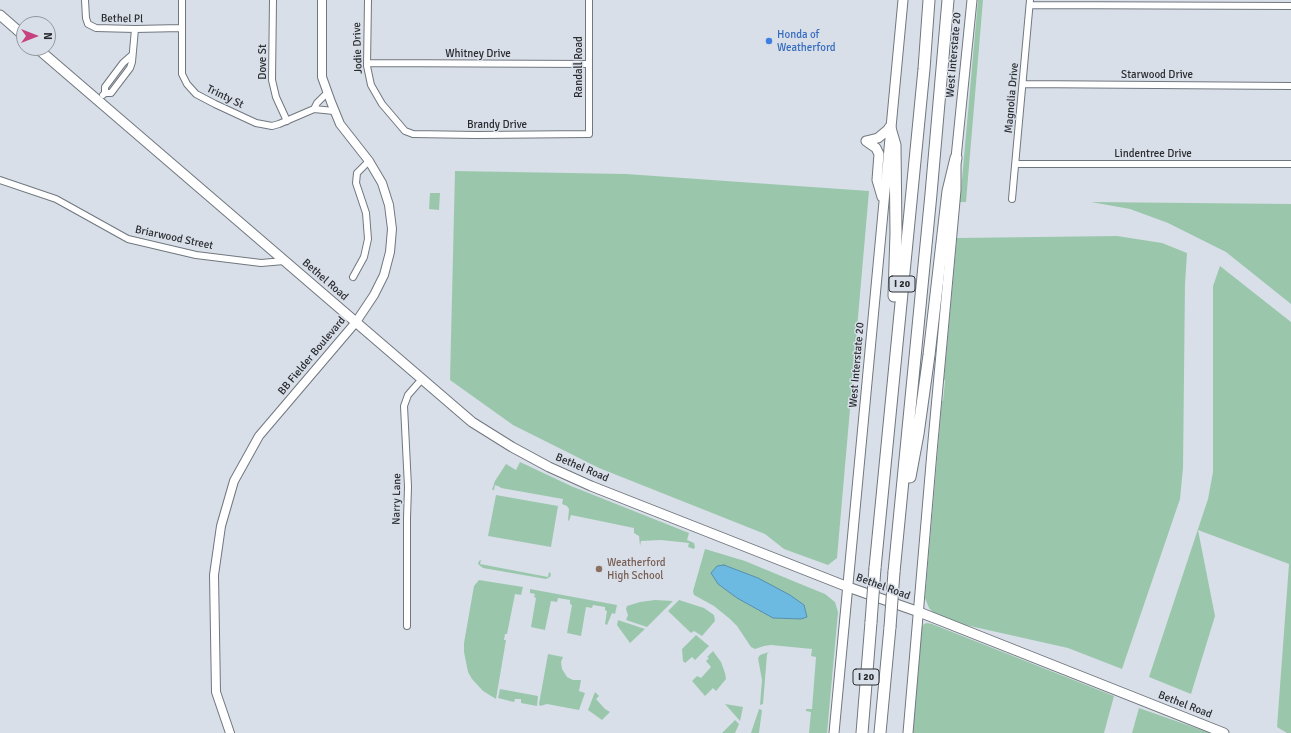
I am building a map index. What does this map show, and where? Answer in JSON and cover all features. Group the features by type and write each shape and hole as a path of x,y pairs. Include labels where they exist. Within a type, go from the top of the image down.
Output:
{"highway":[{"name":"I 20","path":"862,733 875,568 923,77 929,0"},
{"name":"I 20","path":"880,733 948,0"},
{"path":"890,128 895,145 896,233 892,333 896,351"},
{"path":"901,504 909,486 918,434 948,191 956,158"}],"main road":[{"name":"West Interstate 20","path":"834,733 902,0"},
{"name":"West Interstate 20","path":"908,733 956,190 956,158 972,0"},
{"path":"0,15 16,29"},
{"name":"Bethel Road","path":"46,56 472,422 512,447 548,467 591,486 848,587 919,612 1224,733"},
{"path":"883,204 877,180 879,154 876,148 866,141 878,138 890,128"}],"street":[{"name":"Bethel Pl","path":"85,0 86,18 88,24 96,28 135,30 181,28"},
{"name":"Trinty St","path":"182,0 182,74 187,84 196,94 256,123 272,126 287,121 314,108 328,93"},
{"name":"Dove St","path":"273,0 272,80 276,97 287,121"},
{"name":"BB Fielder Boulevard","path":"230,733 216,692 214,575 221,526 234,481 259,436 356,322 374,295 384,275 390,252 392,228 389,205 382,183 369,161 340,124 322,77 322,0"},
{"name":"Jodie Drive","path":"368,0 367,63 371,86 382,104 405,131"},
{"name":"Randall Road","path":"589,0 589,134"},
{"path":"1030,2 1291,6"},
{"name":"Magnolia Drive","path":"1012,199 1030,2"},
{"path":"98,100 105,93 105,87 123,63 132,54 135,30"},
{"name":"Whitney Drive","path":"367,63 589,64"},
{"name":"Starwood Drive","path":"1023,84 1291,86"},
{"path":"314,108 334,111"},
{"name":"Brandy Drive","path":"405,131 413,134 589,134"},
{"path":"353,277 364,257 368,239 366,213 356,182 357,173 369,161"},
{"name":"Lindentree Drive","path":"1016,164 1291,164"},
{"name":"Briarwood Street","path":"0,180 56,199 128,239 196,255 261,263 284,261"},
{"name":"Narry Lane","path":"407,626 408,487 404,406 408,395 422,379"}],"green space":[{"path":"978,0 983,0 966,202 960,202"},
{"path":"455,171 626,174 869,191 837,558 828,565 784,549 765,534 599,468 513,425 450,380"},
{"path":"430,193 440,193 439,210 429,209"},
{"path":"1091,202 1291,204 1291,304 1226,252 1168,223 1130,209"},
{"path":"1117,236 1162,243 1187,253 1185,284 1183,468 1180,499 1122,669 1068,648 961,624 935,614 929,608 925,598 957,238"},
{"path":"1220,266 1291,322 1291,733 1287,733 1277,727 1289,564 1198,530 1215,616 1191,694 1149,677 1208,499 1213,472 1213,286"},
{"path":"520,462 571,486 689,533 687,540 694,543 695,547 694,549 688,547 689,543 661,540 641,541 640,546 639,536 634,533 634,528 571,515 569,521 569,509 567,506 562,504 563,499 501,488 495,485 494,490 492,490 495,481 506,464 516,470"},
{"path":"496,495 558,506 551,547 488,536"},
{"path":"705,549 745,561 825,594 835,602 838,612 827,733 809,733 811,712 806,711 806,709 812,709 816,657 811,656 812,649 771,645 755,649 751,647 737,626 730,619 714,606 694,595 693,591"},
{"path":"481,560 480,564 548,577 549,572 551,574 550,577 546,579 483,568 478,564"},
{"path":"479,580 523,587 521,595 515,594 507,634 505,634 504,640 506,640 496,699 483,691 472,679 468,672 464,652 464,643 474,586"},
{"path":"530,589 617,605 615,614 612,613 607,625 605,624 607,611 605,610 605,607 593,605 592,608 586,607 581,636 567,633 572,605 570,604 570,600 558,598 557,602 551,601 545,630 531,627 536,598 534,597 535,594 530,593"},
{"path":"655,600 673,601 647,627 626,620 628,615 626,609 627,606"},
{"path":"679,600 704,608 714,615 715,621 702,636 694,631 691,633 668,611"},
{"path":"618,620 645,629 630,643 617,625"},
{"path":"927,623 1114,696 1104,733 913,733 922,627"},
{"path":"696,635 709,646 695,660 692,657 685,663 683,661 682,649"},
{"path":"713,651 721,662 726,679 716,691 713,688 705,696 692,681 697,676 701,678 711,667 706,661 709,658 707,657"},
{"path":"769,652 767,654 763,704 760,705 762,680 758,658 760,655"},
{"path":"548,654 563,657 561,662 562,669 567,677 573,680 581,680 579,691 585,693 579,710 547,704 540,706 539,704"},
{"path":"500,689 538,696 537,706 521,703 521,699 515,699 514,702 498,698"},
{"path":"595,692 599,696 596,699 605,709 610,712 602,720 588,710"},
{"path":"725,704 743,707 740,721"},
{"path":"1139,708 1210,733 1132,733"},
{"path":"759,709 762,710 759,733 751,733"},
{"path":"735,720 739,724 735,733 722,733"}],"water":[{"path":"724,565 758,578 790,595 804,605 807,617 801,619 773,618 737,598 718,584 711,573 717,566"}],"place":[{"name":"Honda of Weatherford","path":"769,41"},
{"name":"Weatherford High School","path":"599,569"}]}
